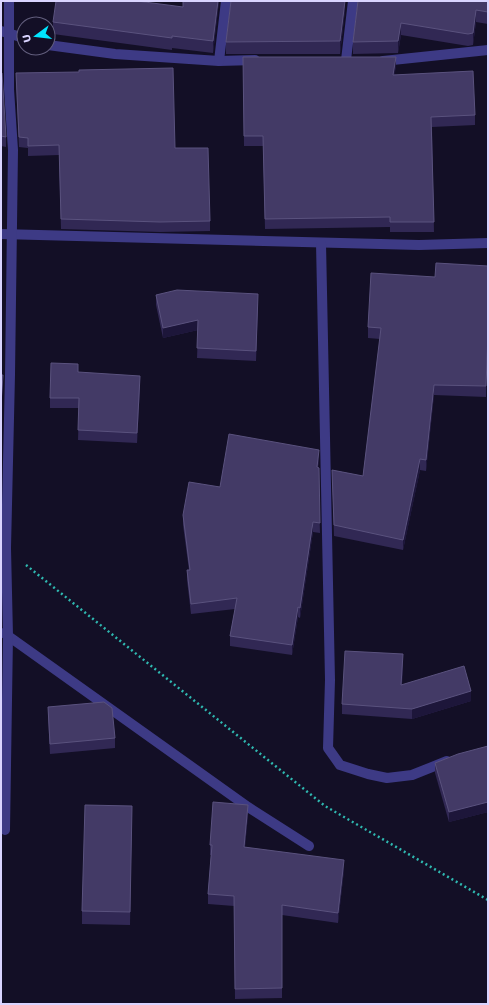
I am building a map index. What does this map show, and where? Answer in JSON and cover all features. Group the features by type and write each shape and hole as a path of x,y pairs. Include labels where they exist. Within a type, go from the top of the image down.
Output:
{"street":[{"path":"4,830 4,633 14,150 5,32 9,1"},
{"path":"219,61 226,1"},
{"path":"346,60 353,1"},
{"path":"5,32 16,35"},
{"path":"56,46 115,54 219,61 266,60"},
{"path":"375,61 389,61 488,50"},
{"path":"1,234 419,245 488,243"},
{"path":"321,243 330,680 328,748 340,765 368,774 387,778 412,775 453,759"},
{"path":"4,633 248,807 309,846"}],"path":[{"path":"6,548 325,806 488,900"}],"building":[{"path":"56,1 137,1 183,7 183,1 218,1 213,41 172,36 172,38 56,22 56,16 54,16"},
{"path":"231,1 345,1 340,41 226,42"},
{"path":"358,1 488,1 488,12 476,10 473,33 468,34 401,23 398,41 353,42"},
{"path":"243,57 396,57 393,75 473,71 475,115 431,117 434,222 390,222 390,217 265,219 263,136 244,136"},
{"path":"173,68 175,148 208,148 210,221 160,222 61,219 59,145 28,146 28,138 19,137 16,73"},
{"path":"2,73 6,137 1,136"},
{"path":"436,263 488,266 486,386 434,385 426,460 420,459 403,540 334,525 332,470 363,476 381,328 368,327 371,273 435,277"},
{"path":"177,290 258,294 256,351 197,348 198,320 163,328 156,295"},
{"path":"51,363 78,364 78,372 140,376 137,433 78,430 79,398 50,398"},
{"path":"1,375 3,375 1,403"},
{"path":"229,434 319,450 317,467 319,468 320,523 313,522 300,608 298,607 292,645 230,636 237,598 191,604 187,570 190,570 183,515 189,482 220,487"},
{"path":"345,651 403,654 401,685 464,666 471,691 412,709 342,704"},
{"path":"104,702 112,708 115,738 50,744 48,707"},
{"path":"488,746 488,802 449,812 435,763 458,754"},
{"path":"213,802 248,805 244,847 344,860 338,913 282,905 282,988 235,989 234,896 208,894 212,845 210,845"},
{"path":"85,805 132,806 130,912 82,911"}]}
